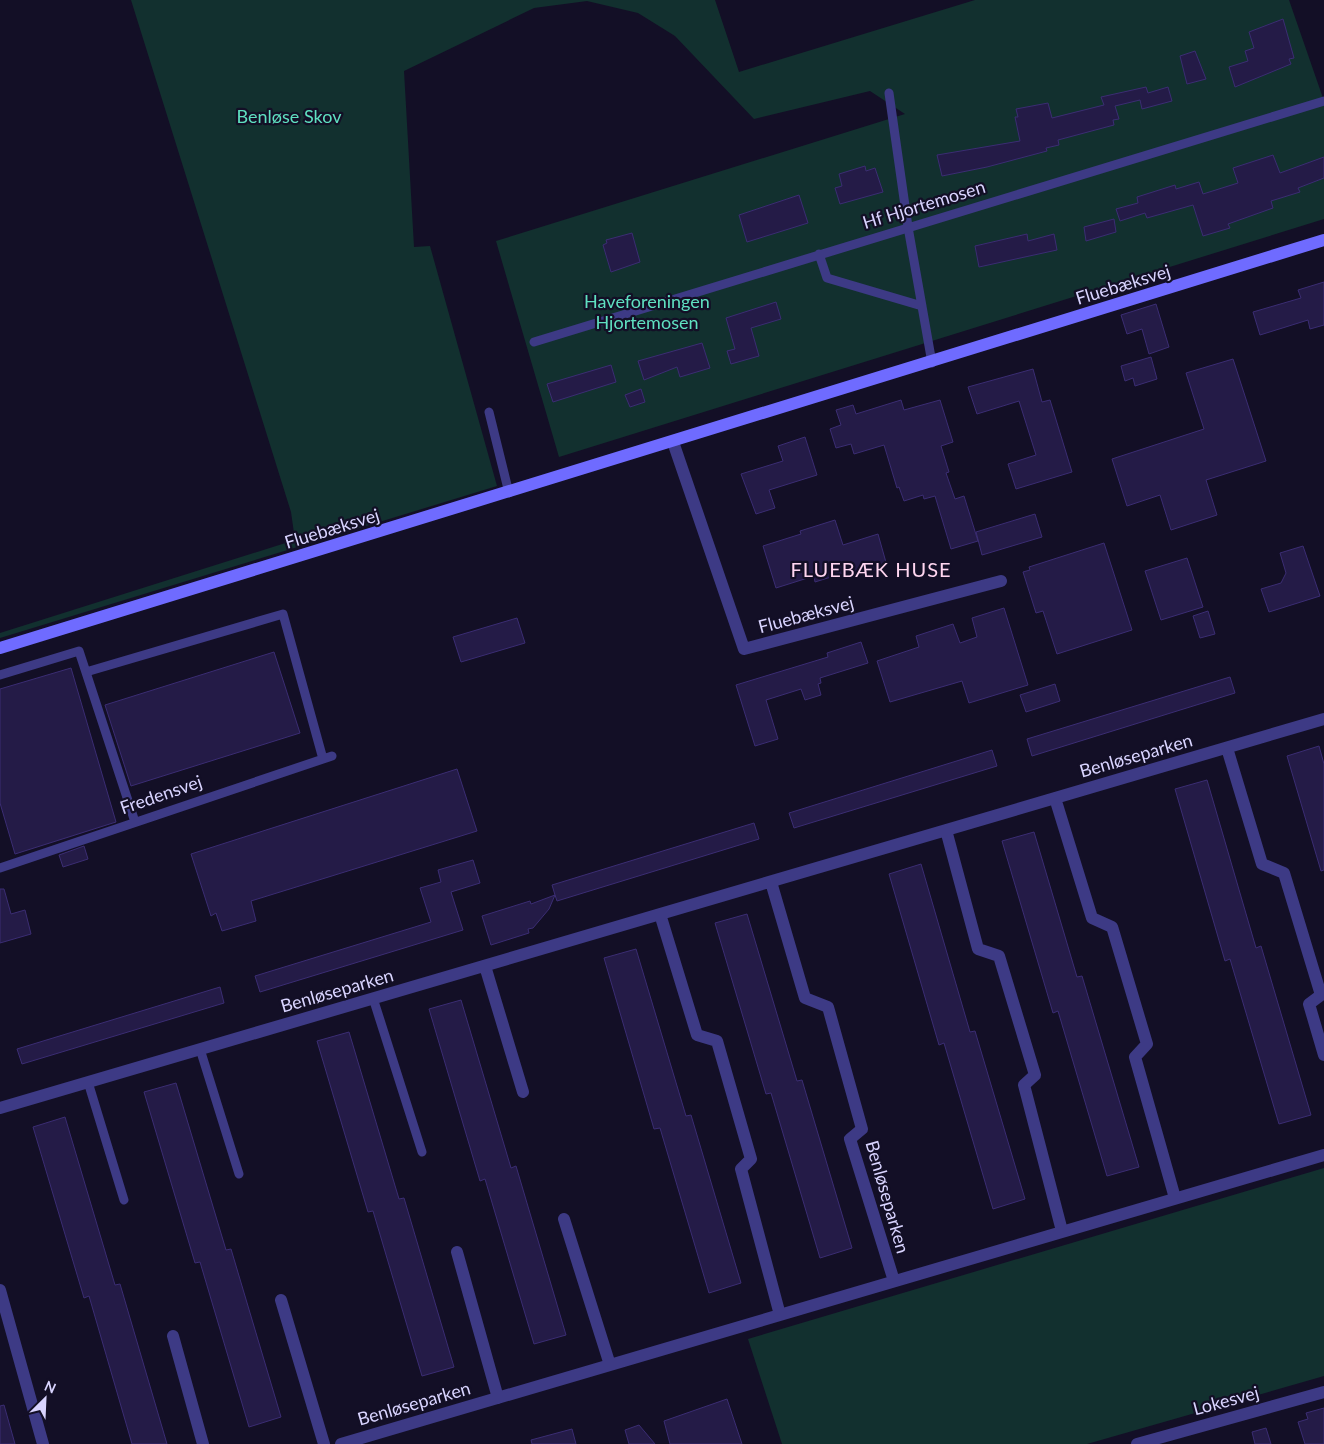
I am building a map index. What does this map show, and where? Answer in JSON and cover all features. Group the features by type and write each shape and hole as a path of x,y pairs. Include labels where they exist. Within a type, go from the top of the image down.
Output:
{"street":[{"name":"Fluebæksvej","path":"0,648 510,493 1324,240"},
{"name":"Fluebæksvej","path":"673,442 744,649 1001,581"},
{"name":"Benløseparken","path":"0,1108 1324,719"},
{"path":"1226,748 1262,864 1284,873 1320,995 1309,1004 1324,1055"},
{"path":"1055,798 1092,918 1113,930 1147,1044 1135,1057 1175,1198"},
{"path":"946,830 978,949 999,956 1035,1075 1024,1085 1062,1231"},
{"name":"Benløseparken","path":"770,882 805,998 828,1007 862,1129 850,1139 894,1281"},
{"path":"660,914 697,1035 717,1041 751,1159 741,1169 780,1315"},
{"path":"485,966 523,1092"},
{"name":"Benløseparken","path":"341,1444 1324,1155"},
{"path":"564,1219 610,1365"},
{"name":"Benløseparken","path":"457,1252 498,1398"},
{"path":"0,1290 43,1444"},
{"path":"281,1300 324,1444"},
{"path":"174,1336 203,1444"},
{"name":"Lokesvej","path":"1137,1444 1174,1439 1324,1392"}],"lane":[{"path":"889,92 908,227 932,362"},
{"name":"Hf Hjortemosen","path":"534,342 1324,101"},
{"path":"819,254 827,278 922,306"},
{"path":"489,412 510,493"},
{"name":"Fredensvej","path":"0,868 328,757 283,614 86,672"},
{"path":"0,675 79,651 135,822"},
{"path":"373,998 422,1152"},
{"path":"200,1049 239,1174"},
{"path":"88,1082 124,1200"}],"green space":[{"path":"131,0 715,0 739,72 975,0 1289,0 1324,101 1324,219 559,457 496,241 905,114 870,91 754,119 675,36 638,13 587,1 534,8 404,71 414,247 430,246 497,486 0,638 0,633 295,540 291,512"},
{"path":"1324,1168 1324,1376 1087,1444 782,1444 748,1339"}],"building":[{"path":"1283,19 1294,58 1289,59 1291,64 1235,87 1229,67 1248,61 1245,51 1254,48 1249,32"},
{"path":"1195,51 1206,79 1187,84 1180,56"},
{"path":"1146,87 1148,93 1168,87 1172,101 1142,109 1140,100 1115,106 1119,119 1113,120 1114,125 1058,140 1059,145 1046,148 1047,151 987,167 942,176 937,155 1020,141 1015,117 1018,117 1016,109 1048,103 1052,118 1104,105 1101,97"},
{"path":"1273,155 1280,173 1324,157 1324,178 1298,188 1300,192 1271,201 1273,208 1228,224 1230,228 1203,236 1193,205 1147,218 1145,213 1120,221 1116,209 1138,203 1137,197 1175,185 1176,189 1199,182 1203,194 1238,183 1233,168"},
{"path":"865,166 866,171 875,168 883,192 840,204 835,188 842,186 839,174"},
{"path":"799,195 808,223 747,242 739,215"},
{"path":"1114,219 1116,232 1086,241 1084,227"},
{"path":"632,233 640,262 611,272 603,245 607,243 606,240"},
{"path":"1027,234 1028,241 1054,234 1057,250 979,267 975,246"},
{"path":"1324,282 1324,325 1310,329 1308,320 1260,335 1253,312 1301,298 1298,290"},
{"path":"776,302 781,319 751,328 759,356 731,364 727,351 735,349 726,318"},
{"path":"1156,304 1169,347 1149,354 1142,329 1127,334 1121,315"},
{"path":"702,343 710,368 680,377 677,367 644,380 638,361"},
{"path":"1151,357 1157,379 1135,386 1133,378 1125,381 1121,366"},
{"path":"1233,359 1266,461 1206,480 1217,515 1171,530 1160,495 1127,506 1112,459 1204,429 1186,373"},
{"path":"611,365 616,382 553,402 547,384"},
{"path":"1033,369 1042,402 1050,400 1072,472 1016,489 1008,464 1036,455 1019,401 977,414 968,387"},
{"path":"641,389 645,402 630,407 625,395"},
{"path":"901,400 904,410 940,400 953,442 941,446 949,472 946,473 955,499 964,496 978,541 951,549 935,496 924,499 923,495 904,501 899,487 897,488 884,445 854,454 851,444 836,448 830,429 841,425 836,410 853,405 856,414"},
{"path":"805,437 817,475 769,490 775,508 756,514 741,474 783,461 778,446"},
{"path":"1035,514 1042,537 982,555 976,532"},
{"path":"835,520 843,545 878,534 887,566 852,577 850,571 815,582 814,576 776,588 763,546 801,534 800,531"},
{"path":"1104,543 1132,630 1057,654 1043,611 1036,613 1023,572 1030,570 1029,567"},
{"path":"1303,546 1320,596 1269,612 1261,589 1281,583 1286,573 1280,553"},
{"path":"1187,558 1203,607 1161,620 1145,571"},
{"path":"1004,608 1028,685 969,703 962,681 890,702 877,661 919,647 916,636 953,624 960,643 977,637 972,618"},
{"path":"1208,611 1215,634 1200,638 1193,616"},
{"path":"517,618 525,643 461,662 453,637"},
{"path":"861,642 868,663 820,678 821,683 818,684 821,695 805,700 801,689 766,700 778,739 755,746 736,685 828,657 827,653"},
{"path":"274,652 300,733 131,786 105,705"},
{"path":"71,668 116,822 15,854 0,803 0,689"},
{"path":"1230,677 1235,693 1032,756 1027,739"},
{"path":"1055,684 1060,701 1026,712 1020,695"},
{"path":"1319,746 1324,764 1324,870 1321,871 1287,756"},
{"path":"992,750 997,766 794,828 789,813"},
{"path":"457,769 477,831 251,901 256,921 222,931 216,913 211,916 191,854"},
{"path":"1207,780 1256,948 1261,946 1311,1115 1279,1124 1230,959 1225,961 1175,789"},
{"path":"754,823 759,839 557,901 552,885"},
{"path":"1034,832 1077,977 1082,976 1139,1167 1107,1176 1058,1011 1053,1013 1002,841"},
{"path":"84,846 88,859 63,867 59,855"},
{"path":"473,860 480,883 451,892 463,930 260,992 255,976 431,922 420,888 441,882 438,870"},
{"path":"921,864 970,1032 975,1031 1025,1199 993,1209 944,1043 939,1045 889,874"},
{"path":"0,889 4,889 11,914 25,910 31,934 0,943"},
{"path":"555,895 549,909 533,928 528,929 529,933 491,945 482,916 530,901 531,904"},
{"path":"747,914 797,1081 802,1080 852,1248 820,1258 771,1093 766,1094 715,923"},
{"path":"636,949 686,1116 691,1115 741,1283 709,1293 660,1128 654,1129 604,958"},
{"path":"220,987 224,1003 22,1064 17,1049"},
{"path":"461,1000 511,1168 516,1166 566,1335 534,1344 485,1179 480,1181 429,1009"},
{"path":"349,1032 399,1199 404,1198 454,1367 422,1376 373,1211 368,1212 317,1041"},
{"path":"176,1083 226,1250 231,1249 281,1417 249,1427 200,1262 195,1263 144,1092"},
{"path":"65,1117 115,1285 120,1284 167,1444 132,1444 89,1296 84,1298 33,1127"},
{"path":"727,1399 742,1444 670,1444 664,1421"},
{"path":"4,1405 15,1444 0,1444 0,1406"},
{"path":"1324,1408 1324,1444 1305,1444 1298,1422 1308,1419 1306,1413"},
{"path":"639,1425 655,1444 629,1444 625,1430"},
{"path":"1266,1428 1271,1444 1255,1444 1252,1432"},
{"path":"572,1429 576,1444 532,1444 531,1440"}],"district":[{"name":"FLUEBÆK HUSE","path":"871,570"}],"park label":[{"name":"Benløse Skov","path":"289,117"},
{"name":"Haveforeningen Hjortemosen","path":"647,312"}]}
